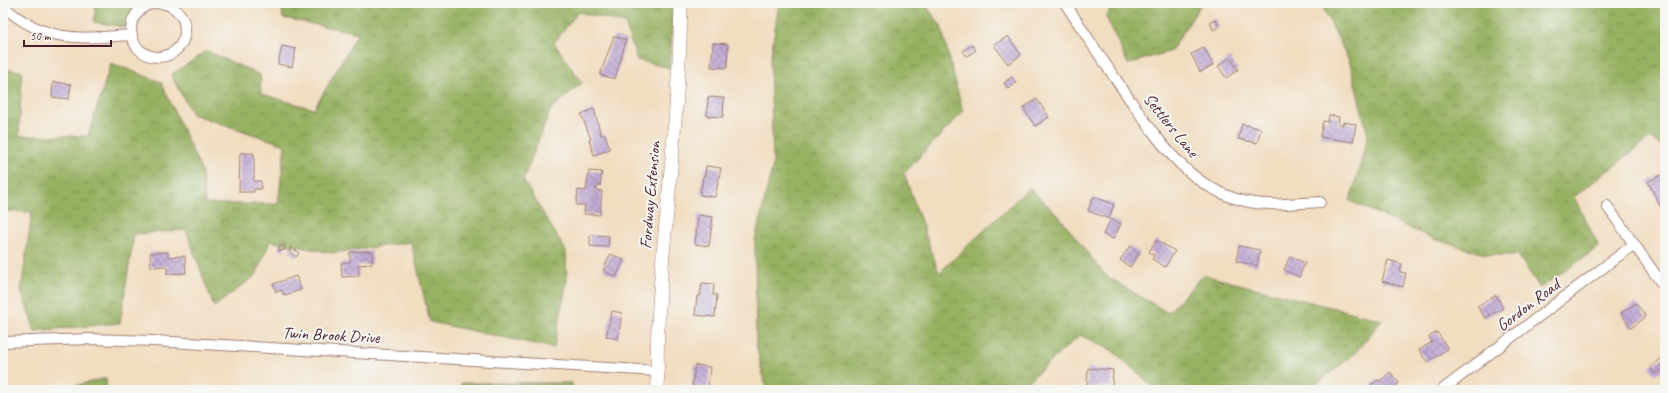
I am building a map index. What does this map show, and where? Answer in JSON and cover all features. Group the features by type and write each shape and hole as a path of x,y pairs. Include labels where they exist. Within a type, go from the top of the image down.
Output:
{"street":[{"name":"Fordway Extension","path":"658,390 657,371 663,255 680,57 682,3"},
{"name":"Settlers Lane","path":"1064,3 1157,138 1175,159 1195,178 1231,197 1250,202 1270,205 1320,202"},
{"path":"152,4 164,4 175,8 184,23 185,34 180,45 172,53 161,56 145,53 137,45 132,35 134,18 142,9 152,4"},
{"path":"3,6 26,24 41,31 61,36 82,38 132,35"},
{"path":"1607,206 1633,245 1665,288"},
{"name":"Gordon Road","path":"1442,390 1633,245"},
{"name":"Twin Brook Drive","path":"3,342 90,340 161,341 657,371"}],"green space":[{"path":"96,3 145,3 140,4 125,27 94,22"},
{"path":"281,3 673,3 670,68 637,60 625,23 578,12 554,43 582,83 551,109 523,180 566,251 567,280 554,348 430,322 411,242 332,253 270,241 256,275 214,307 186,230 134,234 120,323 35,331 21,291 32,212 3,211 3,69 22,71 19,136 88,136 111,63 161,82 202,172 205,204 278,204 285,145 192,114 171,75 207,51 260,75 261,94 314,109 358,33 283,18"},
{"path":"779,3 928,3 927,7 941,26 963,112 904,173 939,273 1029,188 1058,215 1105,275 1168,313 1203,275 1382,320 1354,354 1309,390 1157,390 1113,351 1080,335 1020,390 766,390 756,344 755,240 773,164 770,61"},
{"path":"1113,3 1202,3 1171,51 1128,64 1106,17"},
{"path":"1321,3 1665,3 1665,148 1650,138 1574,197 1599,247 1540,288 1518,255 1488,255 1434,239 1350,201 1368,136 1350,63"},
{"path":"106,378 107,390 62,390 62,389"},
{"path":"461,383 572,383 573,390 462,390"}],"building":[{"path":"1216,19 1219,27 1213,30 1210,21"},
{"path":"614,36 626,40 615,79 600,75"},
{"path":"1008,36 1021,55 1008,64 994,45"},
{"path":"713,43 728,44 727,68 711,67"},
{"path":"972,45 976,50 967,56 963,51"},
{"path":"282,46 296,49 292,67 278,64"},
{"path":"1204,48 1213,65 1200,72 1191,54"},
{"path":"1230,58 1238,70 1226,78 1218,66"},
{"path":"1012,77 1016,83 1008,89 1004,83"},
{"path":"53,82 71,84 69,99 52,97"},
{"path":"708,97 724,98 723,117 707,116"},
{"path":"1037,99 1049,117 1035,126 1023,108"},
{"path":"594,109 601,135 605,134 610,149 594,155 589,140 591,139 581,114"},
{"path":"1329,115 1339,117 1338,124 1343,125 1343,122 1356,124 1353,142 1320,137 1323,121 1328,122"},
{"path":"1242,124 1261,129 1257,143 1238,139"},
{"path":"240,153 254,153 254,181 261,181 261,189 254,189 254,192 239,192"},
{"path":"706,166 721,168 715,197 700,195"},
{"path":"589,171 602,172 600,186 597,186 596,190 602,191 600,215 584,214 585,205 576,205 578,190 586,191"},
{"path":"1661,175 1665,183 1665,210 1663,211 1648,182"},
{"path":"1093,197 1114,204 1109,219 1088,211"},
{"path":"698,215 713,217 709,246 695,244"},
{"path":"1111,219 1121,224 1113,239 1103,234"},
{"path":"590,235 609,236 608,247 590,246"},
{"path":"1156,240 1175,251 1165,267 1152,259 1154,255 1149,252"},
{"path":"284,245 285,250 279,251 279,246"},
{"path":"1130,246 1140,253 1130,267 1120,260"},
{"path":"1239,246 1260,250 1257,266 1236,261"},
{"path":"291,247 299,253 296,257 289,251"},
{"path":"372,251 372,264 358,265 359,276 342,277 341,263 350,262 350,252"},
{"path":"168,252 168,257 185,256 186,273 167,274 167,266 151,267 150,253"},
{"path":"611,254 624,260 616,277 603,270"},
{"path":"1290,256 1305,263 1299,277 1284,270"},
{"path":"1388,260 1402,264 1400,272 1406,273 1403,287 1382,281"},
{"path":"296,276 301,290 284,295 282,290 276,292 273,284"},
{"path":"702,283 714,284 713,295 717,295 715,317 695,315 697,296 700,296"},
{"path":"1496,295 1503,308 1485,318 1477,306"},
{"path":"1636,303 1646,317 1631,328 1621,313"},
{"path":"612,311 622,313 618,339 606,336"},
{"path":"1437,332 1448,349 1427,362 1419,350 1432,342 1429,337"},
{"path":"1665,356 1665,377 1661,371 1655,374 1650,367"},
{"path":"695,365 710,367 708,388 692,386"},
{"path":"1088,368 1113,370 1112,387 1087,386"},
{"path":"1390,372 1399,383 1391,390 1375,390 1371,385 1378,380 1379,382"}]}
